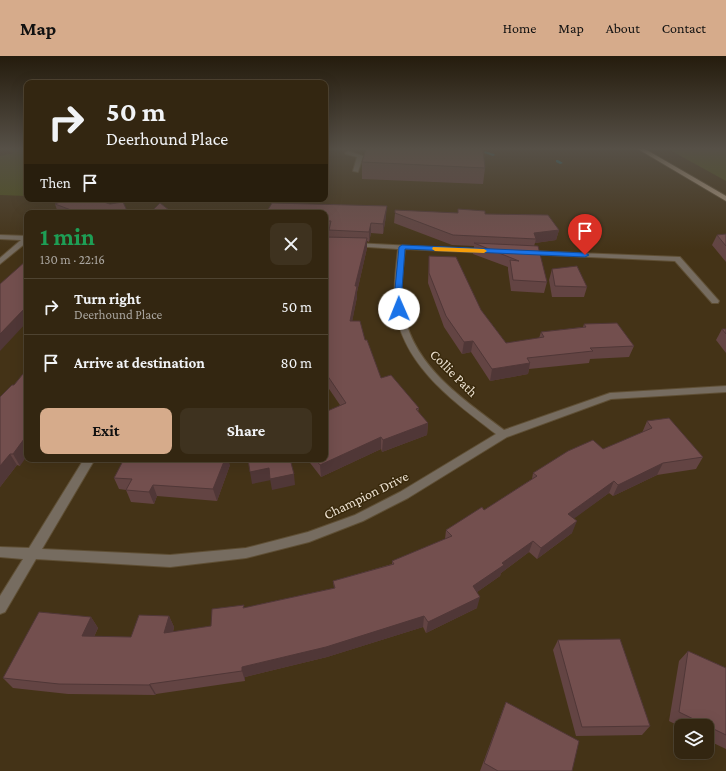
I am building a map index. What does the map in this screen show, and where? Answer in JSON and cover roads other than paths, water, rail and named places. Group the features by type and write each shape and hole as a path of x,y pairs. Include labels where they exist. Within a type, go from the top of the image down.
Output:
{"main road":[{"path":"698,182 726,199"}],"street":[{"path":"0,237 24,238"},
{"path":"0,262 24,241"},
{"path":"348,244 496,251"},
{"name":"Collie Path","path":"402,247 399,309 404,329 414,352 428,371 450,393 503,434"},
{"path":"520,252 677,259 714,301"},
{"name":"Champion Drive","path":"0,552 170,561 246,553 310,537 359,518 404,495 503,434 610,396 726,389"},
{"path":"0,608 88,462"}]}
